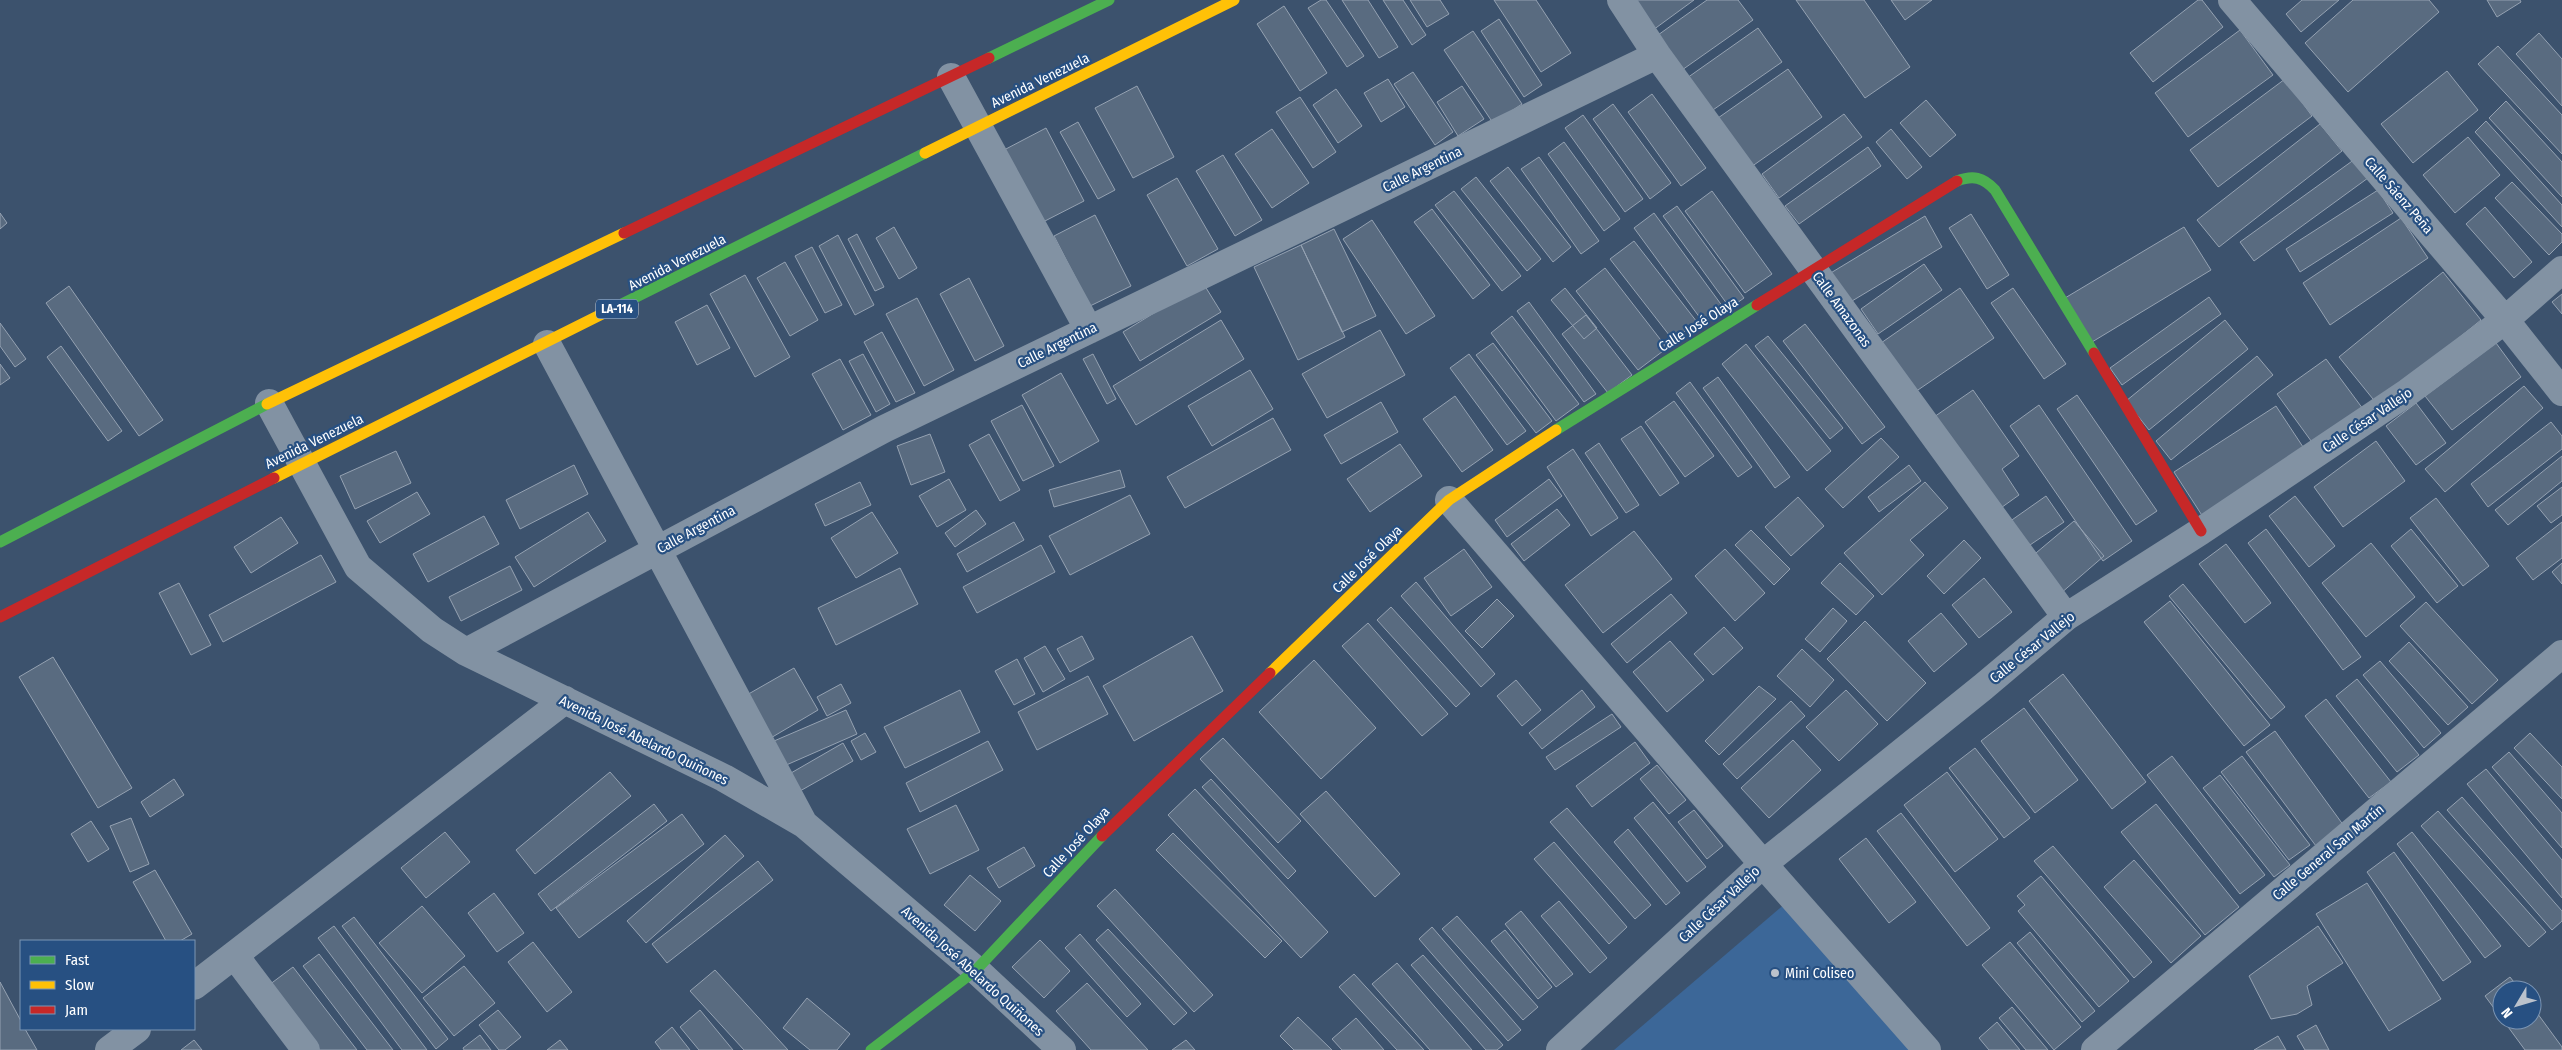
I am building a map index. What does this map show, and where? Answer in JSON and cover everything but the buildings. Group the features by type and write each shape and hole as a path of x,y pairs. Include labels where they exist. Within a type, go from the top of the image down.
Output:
{"main road":[{"path":"0,542 269,403 1109,0"},
{"name":"Avenida Venezuela","path":"0,617 301,464 547,344 1234,0"},
{"name":"Calle José Olaya","path":"871,1050 976,970 1118,819 1449,500 1813,270 1955,182 1969,176 1982,178 1991,184 2000,196 2201,531"}],"street":[{"name":"Calle Amazonas","path":"1621,0 1657,55 2066,617"},
{"name":"Calle Sáenz Peña","path":"2232,0 2506,320 2562,392"},
{"name":"Calle Argentina","path":"466,652 884,429 1657,55"},
{"path":"951,77 1089,330"},
{"name":"Calle César Vallejo","path":"1560,1050 1762,864 1983,687 2066,617 2201,531 2408,392 2506,320 2562,270"},
{"path":"547,344 804,824"},
{"name":"Avenida José Abelardo Quiñones","path":"269,403 358,567 432,630 466,652 724,778 804,824 976,970 1062,1050"},
{"path":"1449,500 1762,864 1927,1050"},
{"name":"Calle General San Martín","path":"2095,1050 2562,654"},
{"path":"195,985 565,700"},
{"path":"235,956 306,1050"},
{"path":"109,1050 136,1030"}],"shaded area":[{"name":"Mini Coliseo","path":"1787,902 1912,1050 1614,1050"}],"traffic: fast":[{"path":"989,58 1109,0"},
{"path":"610,310 925,153"},
{"path":"1957,181 1978,178 1995,190 2094,353"},
{"path":"1556,430 1757,305"},
{"path":"0,542 267,404"},
{"path":"871,1050 976,970 1102,836"}],"traffic: slow":[{"path":"925,153 1234,0"},
{"path":"267,404 624,233"},
{"path":"274,478 610,310"},
{"path":"1270,673 1449,500 1556,430"}],"traffic: jam":[{"path":"624,233 989,58"},
{"path":"1757,305 1957,181"},
{"path":"2094,353 2201,531"},
{"path":"0,617 274,478"},
{"path":"1102,836 1270,673"}],"place":[{"name":"Mini Coliseo","path":"1775,973"}]}
